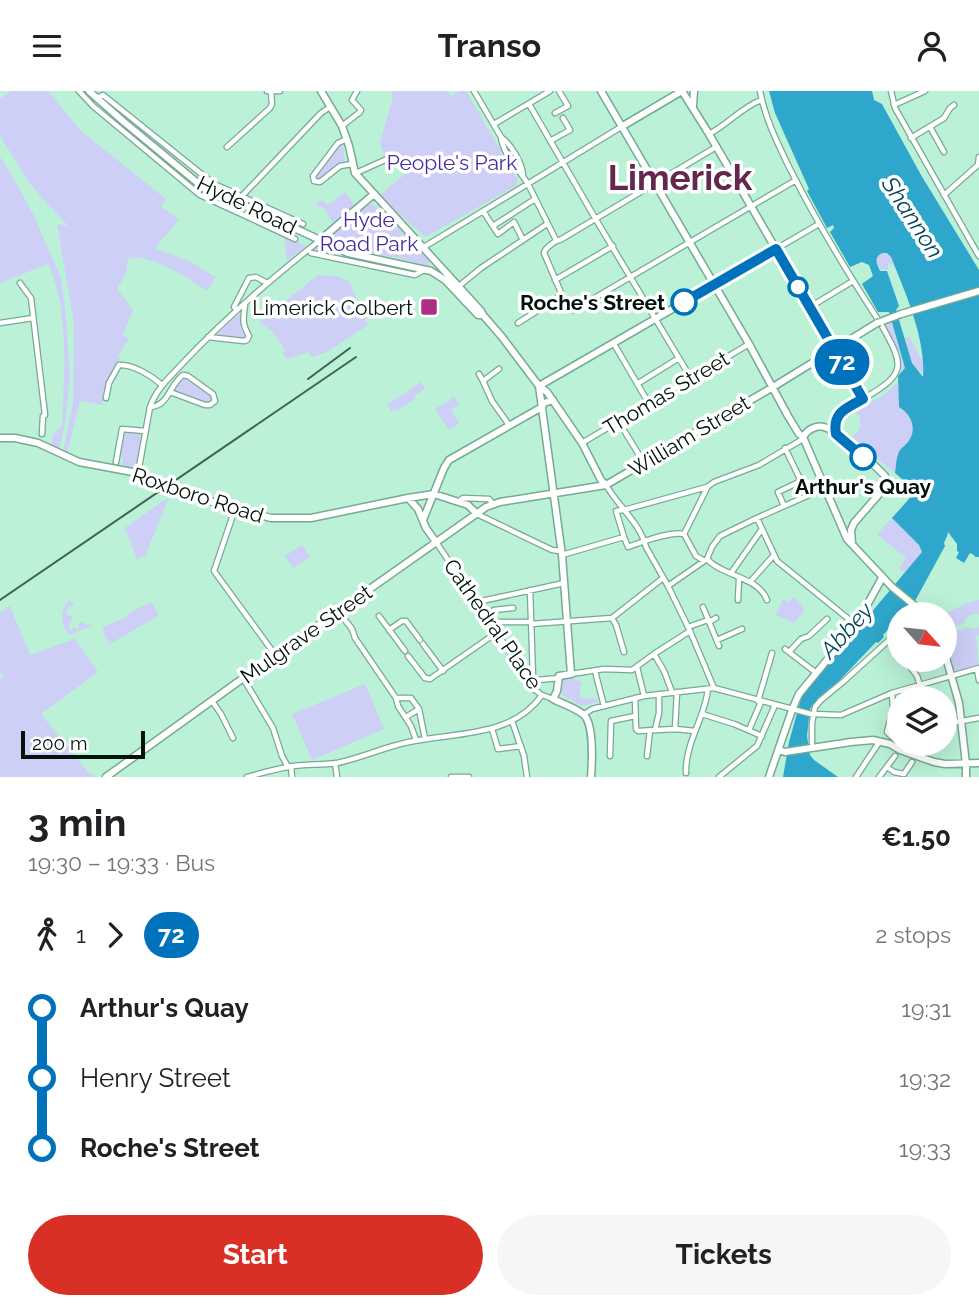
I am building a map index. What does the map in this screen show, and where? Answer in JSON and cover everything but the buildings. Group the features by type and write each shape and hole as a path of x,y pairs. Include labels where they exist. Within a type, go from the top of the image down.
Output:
{"main road":[{"path":"321,91 347,139 355,173 481,311 553,400 606,485"},
{"path":"601,91 803,438 847,539 882,578 908,602"},
{"path":"621,127 682,91 863,399 837,417 836,434"},
{"path":"693,108 694,91"},
{"name":"Hyde Road","path":"91,92 182,176 205,189 238,200 251,209 348,253 428,270"},
{"path":"319,241 374,194"},
{"path":"539,386 776,249"},
{"path":"428,270 434,269 435,260"},
{"path":"428,270 445,280 478,314 483,315"},
{"name":"William Street","path":"497,503 606,485 879,322 979,291"},
{"path":"539,386 562,553 571,674 560,675 554,699 583,715 589,724 591,777"},
{"path":"423,520 449,460 553,400"},
{"path":"803,438 807,430 825,427 883,473 886,486 857,519 851,530 853,544"},
{"name":"Roxboro Road","path":"0,438 28,440 79,462 138,474 177,492 271,518 311,518 434,494 468,505 477,514"},
{"path":"408,498 418,509 436,542"},
{"name":"Mulgrave Street","path":"111,776 243,678 436,542 497,503"},
{"path":"840,519 847,523 857,519"},
{"path":"772,777 774,763 782,751 799,694 856,625 882,578"},
{"path":"951,672 962,721 966,777"},
{"path":"868,741 887,746"},
{"path":"782,751 851,742 887,743"},
{"path":"917,756 934,762 979,763"}],"street":[{"path":"79,91 89,102 182,176 200,195 296,239"},
{"path":"227,147 270,108 272,104 269,91 279,91"},
{"path":"342,127 361,110 352,100 358,91"},
{"path":"474,91 522,169 523,176 556,240"},
{"path":"494,124 550,91"},
{"path":"555,113 568,106 559,91"},
{"path":"760,91 766,119 819,224 894,347 898,360 896,373 890,382 863,399"},
{"path":"891,91 894,105 911,138 979,256"},
{"path":"894,105 925,91"},
{"path":"99,97 103,95 214,184 238,200 303,224"},
{"path":"709,134 746,107 761,100"},
{"path":"529,104 688,373 687,379"},
{"path":"911,138 946,116 954,105"},
{"path":"230,209 321,113 330,107"},
{"path":"550,141 570,129 563,118"},
{"path":"424,247 621,127"},
{"path":"930,127 944,152"},
{"path":"347,139 338,143 313,176 314,181 320,182 340,166 352,165"},
{"path":"716,147 545,249 544,253 555,280 571,310 796,180"},
{"path":"944,195 978,165 979,157"},
{"path":"355,173 387,159"},
{"path":"182,176 191,165"},
{"path":"493,226 535,199"},
{"path":"248,216 251,209"},
{"path":"483,211 498,234 513,222 523,240"},
{"path":"459,286 547,224"},
{"path":"776,249 819,224"},
{"path":"138,474 150,407 162,385 237,310 319,241"},
{"path":"555,280 613,246"},
{"path":"311,253 415,275 428,270"},
{"path":"383,269 384,261"},
{"path":"237,310 234,307 248,278 256,277 267,283"},
{"path":"810,307 853,281"},
{"path":"20,283 31,298 45,415 42,434"},
{"path":"518,323 562,295"},
{"path":"208,337 247,340 249,336 243,327 245,304"},
{"path":"0,323 33,318"},
{"path":"614,344 648,403"},
{"name":"Thomas Street","path":"582,443 621,423 648,403 749,344"},
{"path":"637,384 679,358"},
{"path":"106,398 109,383 119,365 135,369 162,385"},
{"path":"483,381 499,369"},
{"path":"479,374 492,401 509,425"},
{"path":"150,407 163,403 173,384 183,375 213,394 215,401 205,405 170,392"},
{"path":"116,462 122,429 145,431"},
{"path":"625,432 644,463"},
{"path":"684,534 678,533 628,547 616,511 629,510 707,487 759,465 803,438"},
{"path":"784,506 778,492 800,479 785,448"},
{"path":"606,485 645,541 713,682 695,731 686,773"},
{"path":"684,534 707,487"},
{"path":"668,586 705,559 720,536 825,488"},
{"path":"459,501 463,498 489,499 497,503"},
{"path":"235,509 214,571 276,656"},
{"path":"477,514 562,553 625,537"},
{"path":"757,518 779,561 856,625"},
{"path":"731,573 762,529"},
{"path":"684,534 696,556 738,579 750,582 767,600"},
{"name":"Cathedral Place","path":"436,542 534,690 554,699"},
{"path":"750,582 774,555"},
{"path":"489,622 568,622 612,618 663,578"},
{"path":"738,579 738,600"},
{"path":"476,602 565,583"},
{"path":"530,590 533,677 537,680 558,678"},
{"path":"704,607 719,646"},
{"path":"485,616 494,610 513,608"},
{"path":"815,672 787,650 801,639 810,636 835,609"},
{"path":"338,611 396,698 411,726 415,740"},
{"path":"379,616 425,678 430,679 496,633"},
{"path":"612,618 624,652"},
{"path":"571,674 615,668 628,671 689,629 716,618"},
{"path":"389,630 406,621 443,671"},
{"path":"717,640 742,629"},
{"path":"811,746 812,714 815,707 887,642"},
{"path":"749,730 760,701 772,653"},
{"path":"654,654 675,692 675,729"},
{"path":"637,667 644,696"},
{"path":"914,672 921,686 978,668 979,680"},
{"path":"595,671 604,706"},
{"path":"243,678 273,728 292,777"},
{"path":"583,715 592,709 644,696 711,689 826,716 848,713 887,695"},
{"path":"647,756 652,730 659,713 659,694"},
{"path":"251,776 290,767 335,763 415,740 492,729 512,721 532,707 542,695"},
{"path":"396,698 411,698 419,709 425,739"},
{"path":"635,698 638,731 695,731"},
{"path":"212,701 233,738"},
{"path":"719,777 757,746 775,705"},
{"path":"406,717 419,709"},
{"path":"702,714 762,736"},
{"path":"610,756 611,722 635,716"},
{"path":"957,722 979,718"},
{"path":"512,721 521,746 527,777"},
{"path":"492,729 498,749 521,746"},
{"path":"856,777 878,744"},
{"path":"883,776 895,756"},
{"path":"887,767 898,775 904,774 912,762"},
{"path":"335,763 337,777"},
{"path":"451,777 468,777"}],"green space":[{"path":"11,91 48,91 81,131 166,199 161,206 179,220 155,248 189,261 216,277 207,291 157,263 146,259 128,259 126,273 117,289 133,310 123,335 129,338 118,356 120,359 103,394 103,405 80,401 67,453 63,451 73,403 74,323 57,224 68,226 30,184 0,136 0,99"},
{"name":"People's Park","path":"393,91 447,91 451,96 466,91 518,180 516,186 424,236 379,196 405,174 384,154 380,143"},
{"path":"103,97 177,158 178,161 130,123"},
{"path":"343,144 345,163 318,180 316,177 323,163"},
{"path":"0,157 33,214 61,278 70,377 65,424 59,449 52,446 52,436 62,426 64,344 60,302 48,264 0,283"},
{"path":"345,192 354,205 333,223 324,208 315,205 322,200 327,205"},
{"name":"Hyde Road Park","path":"373,204 413,242 416,240 430,257 429,265 359,252 329,241 329,236 349,218"},
{"path":"284,235 306,246 287,261"},
{"path":"318,246 379,265 339,256 331,251 329,256 313,249"},
{"path":"882,253 889,255 895,267 890,263 888,269 881,270 876,261"},
{"path":"318,275 336,276 349,281 368,325 327,352 311,357 309,352 287,359 282,354 285,350 273,332 259,322"},
{"path":"240,313 241,330 246,335 244,339 219,336 217,333"},
{"path":"891,321 905,368 898,376 897,349 883,325"},
{"path":"910,337 922,358 922,373 911,358 905,338"},
{"path":"182,377 211,396 211,401 173,391"},
{"path":"421,382 425,389 415,395 416,398 397,411 395,409 390,412 387,405"},
{"path":"898,382 899,406 910,417 913,432 909,442 899,452 895,473 851,437 860,425 859,415 855,412 885,394"},
{"path":"454,397 459,404 451,410 459,423 449,430 435,409"},
{"path":"126,431 141,435 134,470 122,467 123,458 119,455"},
{"path":"169,497 147,555 137,559 125,528"},
{"path":"892,518 919,545 922,552 906,573 899,568 906,558 877,534"},
{"path":"302,545 310,557 293,568 285,556"},
{"path":"793,597 804,611 794,623 776,615 784,599 788,602"},
{"path":"979,600 979,614 970,615 964,623 957,626 957,608"},
{"path":"69,601 74,604 73,607 68,606 66,614 73,617 68,628 78,629 80,622 92,626 69,635 62,618"},
{"path":"151,602 158,616 110,644 103,632 104,626 123,619"},
{"path":"10,606 30,655 75,639 98,672 41,714 87,771 95,777 0,777 0,679 3,678 0,670 0,612"},
{"path":"979,627 979,635 976,636 979,666 959,671 957,630 960,629 962,632 963,629"},
{"path":"562,677 582,682 579,697 597,698 598,702 582,706 562,695"},
{"path":"365,684 384,729 312,760 292,714"}],"water":[{"name":"Shannon","path":"769,91 872,91 874,100 882,104 921,175 979,270 979,557 970,553 964,563 956,558 959,552 957,544 948,532 945,546 915,601 887,602 887,631 884,637 818,698 810,709 807,736 810,755 838,777 783,777 802,695 922,552 919,545 892,518 916,491 895,473 899,452 911,437 913,427 910,418 899,407 898,376 905,368 889,312 878,312 862,284 873,276 869,265 862,262 850,267 830,232 834,228 833,225 827,228 807,191 809,189 775,113","holes":["882,253 891,257 918,332 923,377 912,363 896,310 899,306 887,271 880,271 877,264"]}],"railway":[{"path":"308,379 350,348"},
{"path":"0,600 356,357"}],"bus line":[{"name":"72","path":"684,302 776,249 863,399 842,411 835,424 836,434 863,457"}],"place":[{"name":"Roche's Street","path":"684,302"},
{"name":"Limerick Colbert","path":"429,307"},
{"name":"Arthur's Quay","path":"863,457"}],"district":[{"name":"Limerick","path":"680,177"}],"water label":[{"name":"Abbey","path":"846,630"}]}
